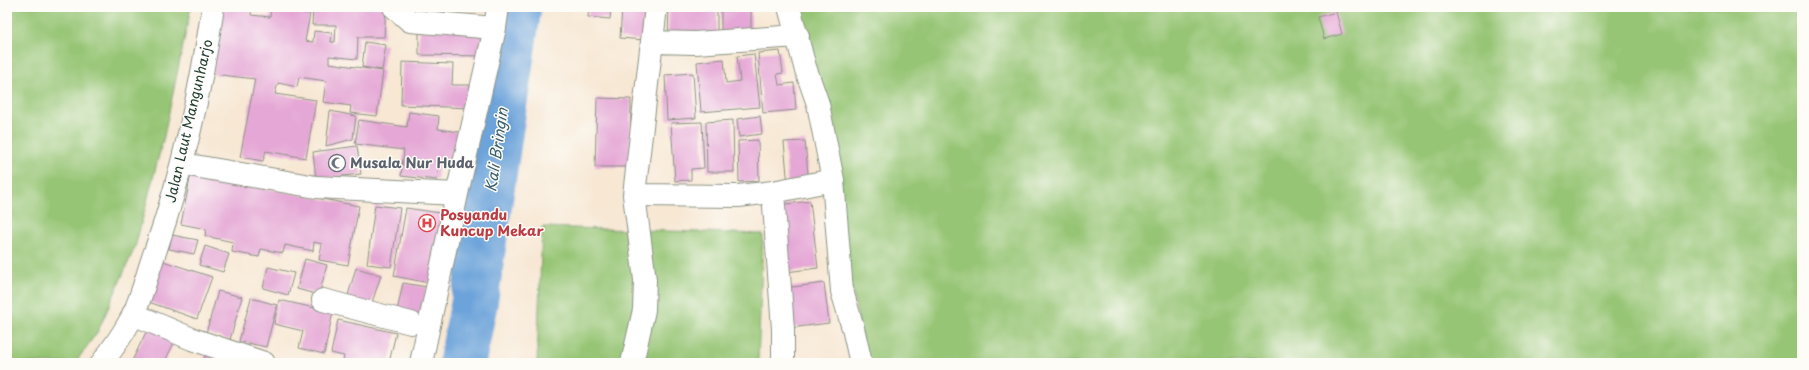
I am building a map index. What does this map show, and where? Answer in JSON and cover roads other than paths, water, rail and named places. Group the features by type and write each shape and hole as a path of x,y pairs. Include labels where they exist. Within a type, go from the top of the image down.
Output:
{"street":[{"name":"Jalan Laut Mangunharjo","path":"102,363 119,340 133,314 171,204 182,164 206,53 213,7"},
{"path":"394,7 410,21 496,17 421,363"},
{"path":"632,363 644,310 646,280 634,196 656,7"},
{"path":"789,7 798,36 805,67 818,104 833,180 842,291 861,363"},
{"path":"652,42 695,43 798,36"},
{"path":"182,164 316,187 457,194"},
{"path":"634,196 738,196 773,192 833,180"},
{"path":"773,192 783,329 783,363"},
{"path":"323,300 411,323"},
{"path":"133,314 192,339 264,363"}],"waterway":[{"name":"Kali Bringin","path":"462,363 474,304 518,7"}],"place":[{"name":"Musala Nur Huda","path":"337,163"},
{"name":"Posyandu Kuncup Mekar","path":"427,223"}]}
